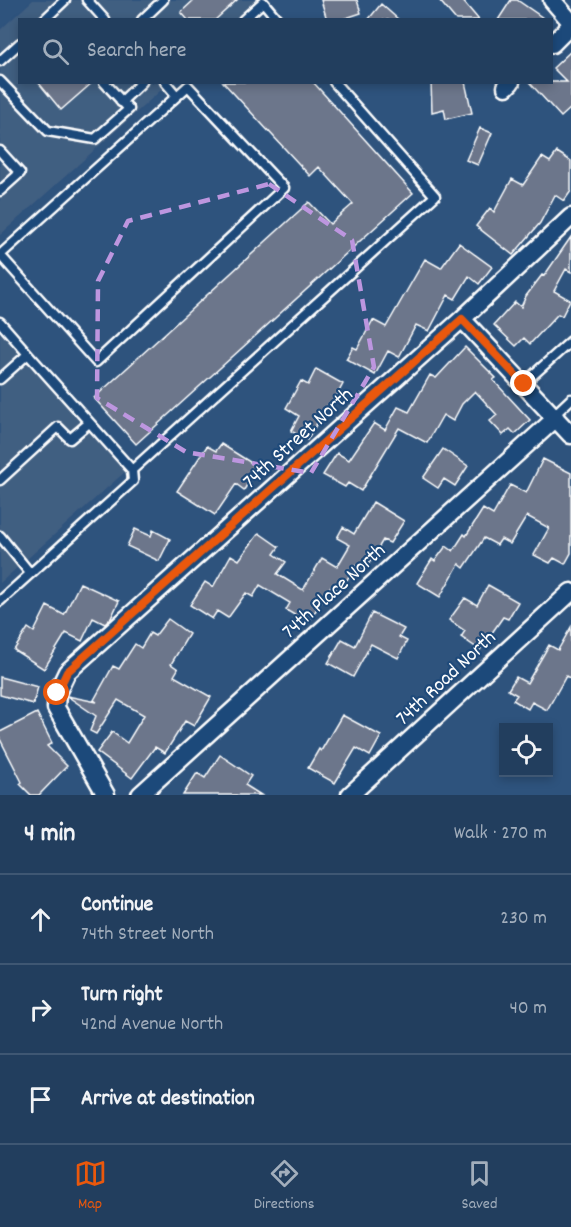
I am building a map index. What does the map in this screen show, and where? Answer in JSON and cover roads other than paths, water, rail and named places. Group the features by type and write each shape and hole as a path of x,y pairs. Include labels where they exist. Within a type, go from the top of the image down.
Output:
{"street":[{"path":"552,0 571,24 553,43"},
{"name":"74th Street North","path":"106,795 56,708 57,693 67,672 462,319 571,217"},
{"path":"462,319 571,435"},
{"name":"74th Place North","path":"140,795 554,417"},
{"name":"74th Road North","path":"350,795 571,592"}],"lane":[{"path":"46,18 65,0"},
{"path":"87,0 103,18"},
{"path":"144,18 163,0"},
{"path":"245,18 263,2 277,18"},
{"path":"0,62 18,45"},
{"path":"0,81 48,131 95,139 129,109 106,84"},
{"path":"122,102 140,84"},
{"path":"168,84 177,96"},
{"path":"132,470 435,196 336,84"},
{"path":"188,86 284,188 96,362 0,255 188,86"},
{"path":"0,151 20,173 0,191"},
{"path":"0,322 132,470 133,481 0,601"},
{"path":"524,384 571,341"},
{"path":"0,379 28,354"},
{"path":"554,417 571,399"},
{"path":"0,480 58,427 70,439 90,423"},
{"path":"0,536 30,573"}]}
